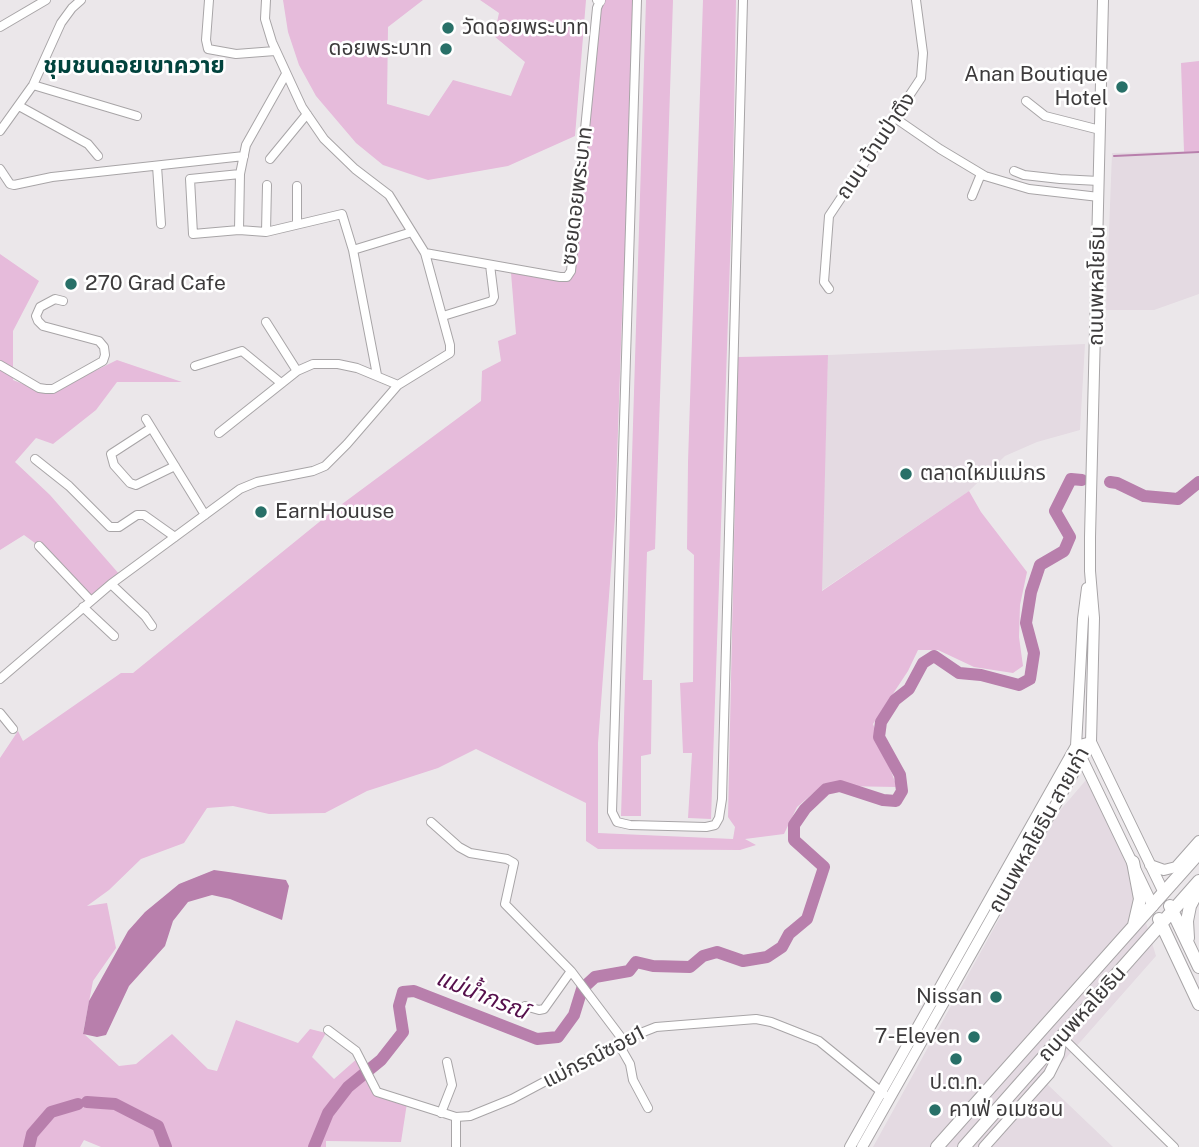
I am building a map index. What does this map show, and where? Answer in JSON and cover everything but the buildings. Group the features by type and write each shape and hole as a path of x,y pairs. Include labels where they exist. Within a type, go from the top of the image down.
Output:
{"main road":[{"name":"ถนนพหลโยธิน","path":"1103,0 1090,572 1094,618 1090,742 1164,893"},
{"name":"ถนนพหลโยธิน","path":"1090,572 1083,619 1076,746 1153,905"},
{"name":"ถนนพหลโยธิน สายเก่า","path":"862,1147 886,1094 1076,746 1090,742"},
{"name":"ถนนพหลโยธิน สายเก่า","path":"850,1147 886,1094 1090,742"},
{"path":"1069,778 1081,770 1093,778"},
{"path":"1150,865 1164,870 1176,867 1199,841"},
{"name":"ถนนพหลโยธิน","path":"937,1147 1199,853"},
{"path":"1133,862 1140,899 1133,929"},
{"name":"ถนนพหลโยธิน","path":"964,1147 1199,881"},
{"path":"1188,946 1187,921 1190,905 1199,888"},
{"path":"1164,893 1199,967"},
{"path":"1153,905 1199,1004"},
{"path":"1135,954 1150,944 1157,943 1179,961"},
{"path":"984,1147 1049,1074 1059,1054 1062,1037"}],"street":[{"path":"0,27 45,0"},
{"path":"0,131 33,85 61,23 81,0"},
{"path":"209,0 206,40 208,48 236,54 275,51"},
{"path":"0,678 111,584 240,489 257,482 313,471 325,466 398,385 450,354 443,316 425,253 388,195 355,169 324,139 307,114 275,51 265,19 266,0"},
{"name":"ซอยดอยพระบาท","path":"425,253 567,277 571,271 599,0"},
{"path":"637,0 612,812 618,822 630,825 706,827 715,825 719,818 722,799 743,0"},
{"name":"ถนน บ้านป่าตึง","path":"829,289 824,282 829,216 921,78 927,53 916,0"},
{"path":"239,230 240,174 246,145 286,74"},
{"path":"33,85 137,116"},
{"path":"1026,101 1045,116 1100,130"},
{"path":"19,106 88,144 98,156"},
{"path":"270,159 307,114"},
{"path":"895,118 983,175 1029,189 1099,197"},
{"path":"0,169 6,180 14,185 52,177 244,156"},
{"path":"157,166 161,224"},
{"path":"1014,171 1024,175 1099,181"},
{"path":"240,174 190,179 193,234 239,230 266,232 342,214 352,250 377,375"},
{"path":"972,196 983,175"},
{"path":"266,232 267,185"},
{"path":"297,186 297,224"},
{"path":"352,250 412,232"},
{"path":"443,316 492,301 494,297 490,265"},
{"path":"0,365 46,389 53,389 103,361 104,347 99,341 43,326 38,321 36,316 40,307 55,299 63,300"},
{"path":"266,322 297,371"},
{"path":"195,366 242,351 281,383"},
{"path":"219,433 297,371 313,363 357,368 398,385"},
{"path":"146,419 205,515"},
{"path":"151,428 111,454 114,465 130,483 136,485 175,467"},
{"path":"36,459 69,486 110,527 120,527 136,515 144,514 175,537"},
{"path":"39,545 91,601"},
{"path":"111,584 152,626"},
{"path":"83,607 114,636"},
{"path":"0,713 13,729"},
{"path":"431,822 458,847 470,853 507,859 514,863 505,904 590,993 620,1042 630,1064 633,1080 648,1108"},
{"path":"525,1006 543,1010 571,971"},
{"name":"แม่กรณ์ซอย1","path":"328,1030 356,1051 377,1092 456,1117 470,1116 512,1100 620,1042 656,1027 757,1019 820,1041 886,1094"},
{"path":"1062,1037 1174,1147"},
{"path":"441,1113 452,1085 447,1062"},
{"path":"456,1117 456,1147"}],"shaded area":[{"path":"283,0 423,0 388,27 387,104 429,116 453,80 511,96 525,62 494,36 499,13 480,0 586,0 575,136 508,166 428,180 383,165 356,143 316,96 299,65 288,32"},
{"path":"600,0 637,0 629,283 623,286 615,516 598,743 598,833 733,839 735,827 728,817 738,357 828,355 822,591 969,491 981,512 1027,572 1020,605 1019,637 1023,666 1013,673 974,667 938,650 918,650 908,671 873,724 897,787 840,786 825,783 797,807 784,834 745,839 756,845 740,850 598,849 586,841 586,803 476,749 438,768 367,791 325,813 269,814 233,806 207,808 184,843 141,859 109,890 87,906 107,903 116,948 93,981 83,1033 119,1066 136,1064 172,1034 208,1069 217,1071 236,1020 298,1043 310,1029 326,1033 312,1057 334,1079 359,1057 376,1093 407,1103 401,1142 326,1141 326,1147 101,1147 84,1140 80,1147 0,1147 0,758 18,731 23,741 121,673 133,673 334,510 481,401 482,371 501,361 498,341 516,334 511,273 572,274"},
{"path":"646,0 673,0 655,549 647,552 643,680 652,680 651,754 641,756 641,816 621,816"},
{"path":"703,0 736,0 733,172 711,819 688,818 692,753 683,753 680,683 693,682 694,555 687,549 688,462"},
{"path":"1199,61 1199,151 1184,152 1181,63"},
{"path":"1199,151 1199,294 1154,310 1106,310 1112,153"},
{"path":"0,254 39,281 13,331 13,380 48,394 117,360 182,382 117,382 96,410 53,444 36,438 15,462 50,495 120,575 88,598 39,546 24,535 0,550"},
{"name":"ตลาดใหม่แม่กร","path":"1085,344 1080,430 1037,442 1005,456 969,491 821,591 828,355"},
{"path":"1086,780 1128,863 1156,956 1045,1082 1113,1147 873,1147 1057,814"},
{"path":"214,870 286,880 289,886 282,920 230,899 212,895 188,902 173,921 165,946 129,986 106,1035 97,1037 83,1034 89,1001 128,931 145,912 179,884"}],"waterway":[{"path":"1114,156 1199,152"},
{"name":"แม่น้ำกรณ์","path":"314,1147 328,1113 348,1087 381,1060 403,1032 399,1006 403,992 414,991 537,1039 558,1037 574,1015 582,989 595,977 629,971 636,962 653,966 690,967 703,956 717,952 743,961 767,957 782,947 789,934 807,919 824,867 794,840 794,825 805,809 826,789 840,786 883,800 896,801 902,791 900,775 879,737 881,722 895,700 909,689 923,663 934,656 959,673 981,675 1019,685 1030,679 1034,653 1026,623 1031,592 1040,565 1064,551 1070,537 1055,511 1071,479 1082,480"},
{"name":"แม่น้ำกรณ์","path":"1110,482 1144,496 1178,499 1199,482"},
{"name":"แม่น้ำกรณ์","path":"87,1102 115,1104 158,1126 166,1147"},
{"name":"แม่น้ำกรณ์","path":"29,1147 32,1134 51,1112 78,1104"}],"place":[{"name":"วัดดอยพระบาท","path":"448,28"},
{"name":"ดอยพระบาท","path":"446,49"},
{"name":"Anan Boutique Hotel","path":"1122,87"},
{"name":"270 Grad Cafe","path":"71,284"},
{"name":"ตลาดใหม่แม่กร","path":"906,474"},
{"name":"EarnHouuse","path":"261,512"},
{"name":"Nissan","path":"996,997"},
{"name":"7-Eleven","path":"974,1037"},
{"name":"ป.ต.ท.","path":"956,1059"},
{"name":"คาเฟ่ อเมซอน","path":"935,1110"}],"district":[{"name":"ชุมชนดอยเขาควาย","path":"134,66"}]}
